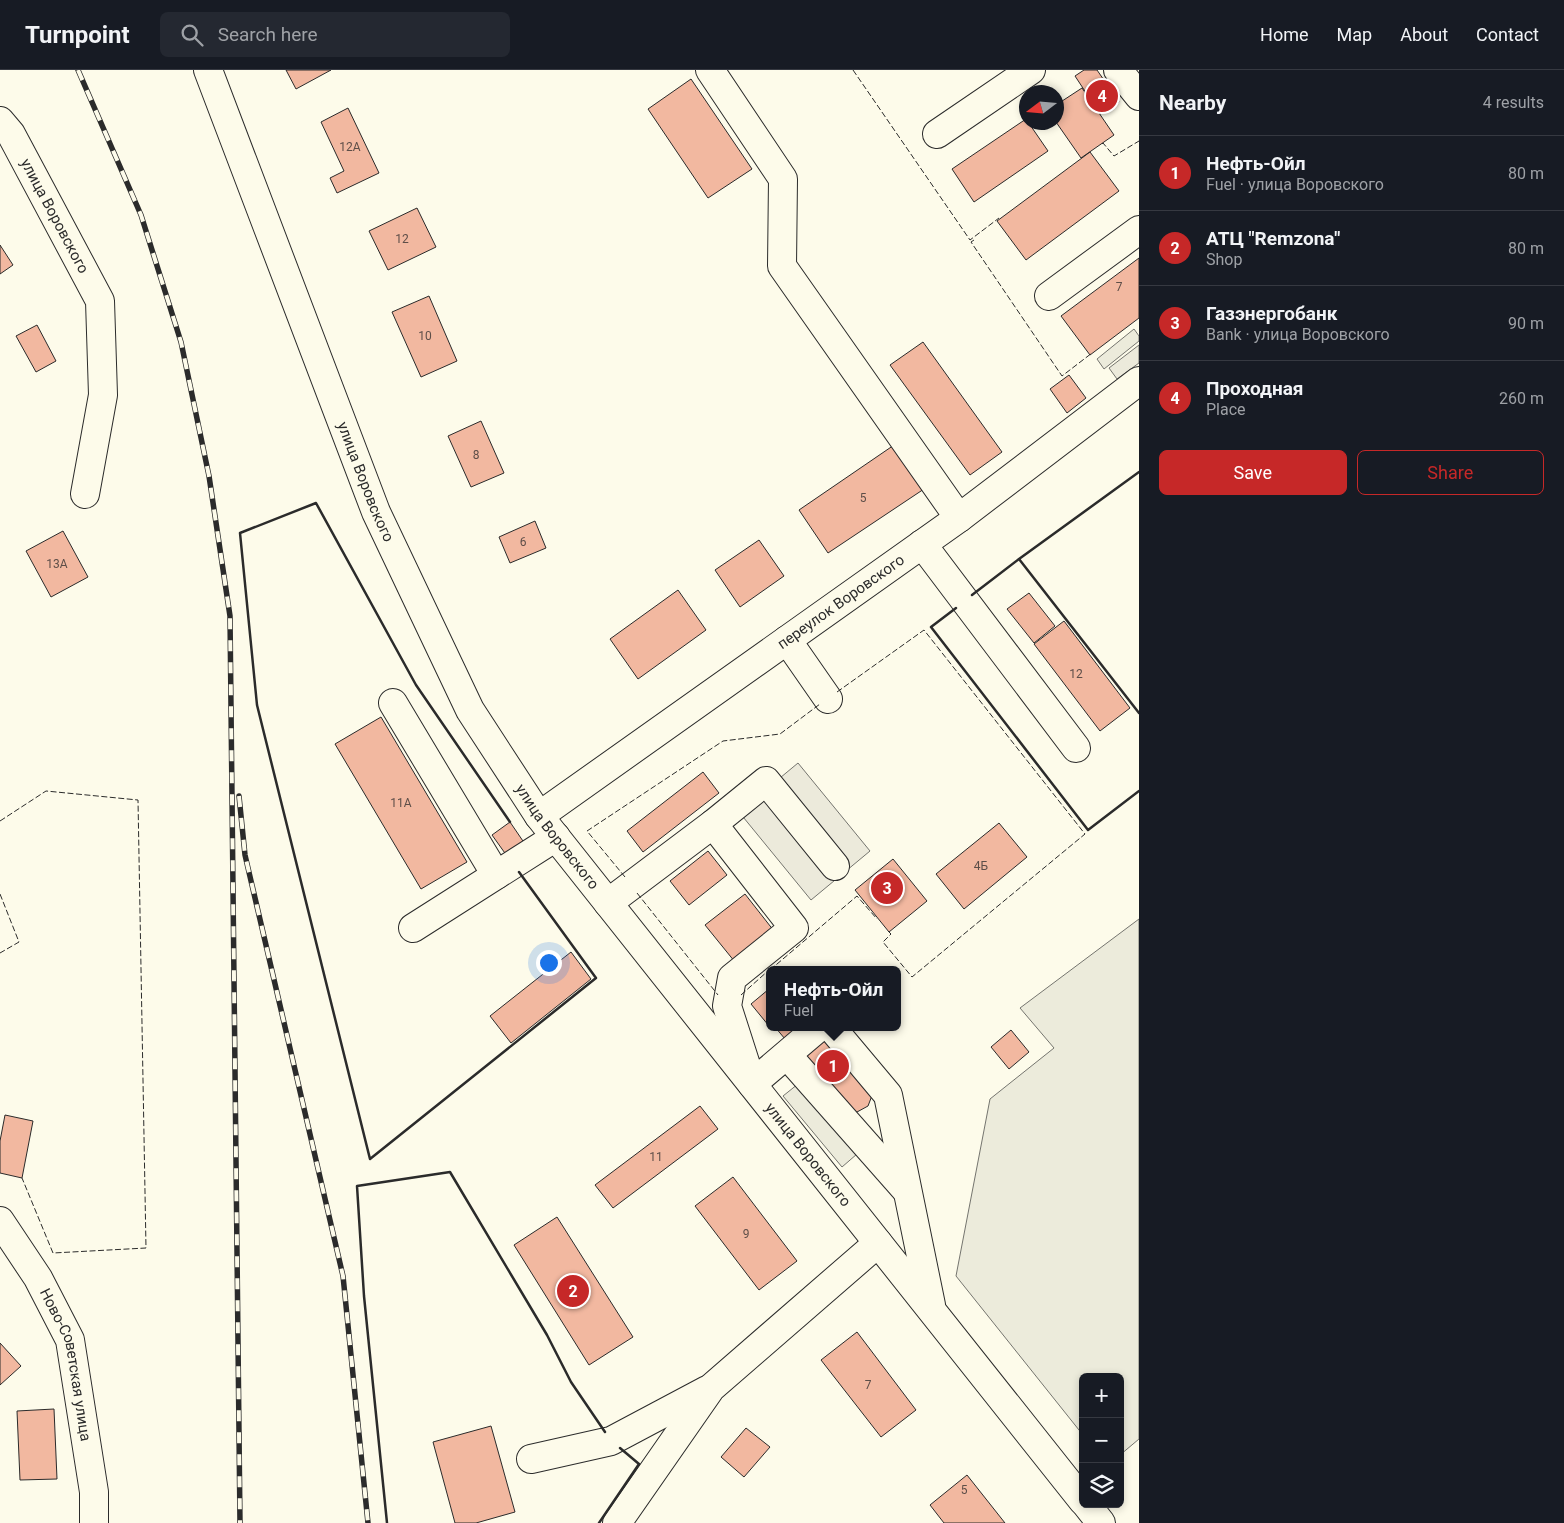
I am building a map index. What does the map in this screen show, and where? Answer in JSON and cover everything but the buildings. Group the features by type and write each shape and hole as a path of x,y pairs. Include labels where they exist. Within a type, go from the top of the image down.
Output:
{"street":[{"name":"улица Воровского","path":"208,70 376,512 470,710 539,816 1079,1496"},
{"path":"710,70 783,179 782,266 959,518"},
{"path":"937,134 1031,70"},
{"path":"1118,70 1139,96"},
{"name":"улица Воровского","path":"0,121 11,134 100,301 103,395 85,494"},
{"path":"1049,296 1139,230"},
{"name":"переулок Воровского","path":"539,816 959,518 1139,381"},
{"path":"922,544 1076,748"},
{"path":"787,640 828,699"},
{"path":"393,703 496,875"},
{"path":"608,903 766,781 834,866"},
{"path":"712,824 794,928 732,978 727,1006 752,1084 814,1031"},
{"path":"413,928 556,837"},
{"path":"834,1031 888,1095 932,1311"},
{"path":"787,1055 908,1192"},
{"name":"Ново-Советская улица","path":"0,1222 38,1278 70,1340 94,1492 94,1523"},
{"path":"531,1459 611,1440 711,1388 878,1243"},
{"path":"617,1523 711,1388"},
{"path":"1089,1508 1100,1523"}],"shaded area":[{"path":"1134,329 1139,336 1139,341 1104,369 1097,359"},
{"path":"1139,345 1139,363 1117,379 1109,368"},
{"path":"798,763 870,851 811,900 739,812"},
{"path":"1139,919 1139,1439 1124,1452 1124,1373 1079,1373 1079,1430 956,1276 990,1099 1054,1048 1020,1008"},
{"path":"798,1084 857,1154 842,1167 783,1096"}],"railway":[{"path":"78,70 141,215 181,342 209,476 230,616 240,1523"},
{"path":"239,796 245,855 343,1276 368,1523"}],"fence":[{"path":"853,70 970,240 999,218"},
{"path":"1102,144 1114,156 1139,141"},
{"path":"974,240 971,242 1062,376 1092,353"},
{"path":"837,692 924,630 1085,834 912,977 883,942 891,934 887,930"},
{"path":"625,877 587,831 723,741 780,734 820,704"},
{"path":"0,821 46,791 138,800 146,1248 53,1253 22,1178"},
{"path":"637,893 718,995"},
{"path":"0,894 19,942 0,953"},
{"path":"775,966 857,896 877,919"},
{"path":"741,995 766,973"}],"wall":[{"path":"1019,559 1139,472"},
{"path":"510,822 416,685 316,503 240,533 257,705 370,1159 596,978 519,872"},
{"path":"972,595 1019,559 1139,713"},
{"path":"956,608 931,627 1088,830 1139,791"},
{"path":"387,1523 364,1296 357,1186 450,1172 547,1335 571,1382 605,1432"},
{"path":"599,1523 639,1464 620,1448"}],"place":[{"name":"Проходная","path":"1102,96"},
{"name":"Газэнергобанк","path":"887,888"},
{"name":"Нефть-Ойл","path":"833,1066"},
{"name":"АТЦ \"Remzona\"","path":"573,1291"}]}
